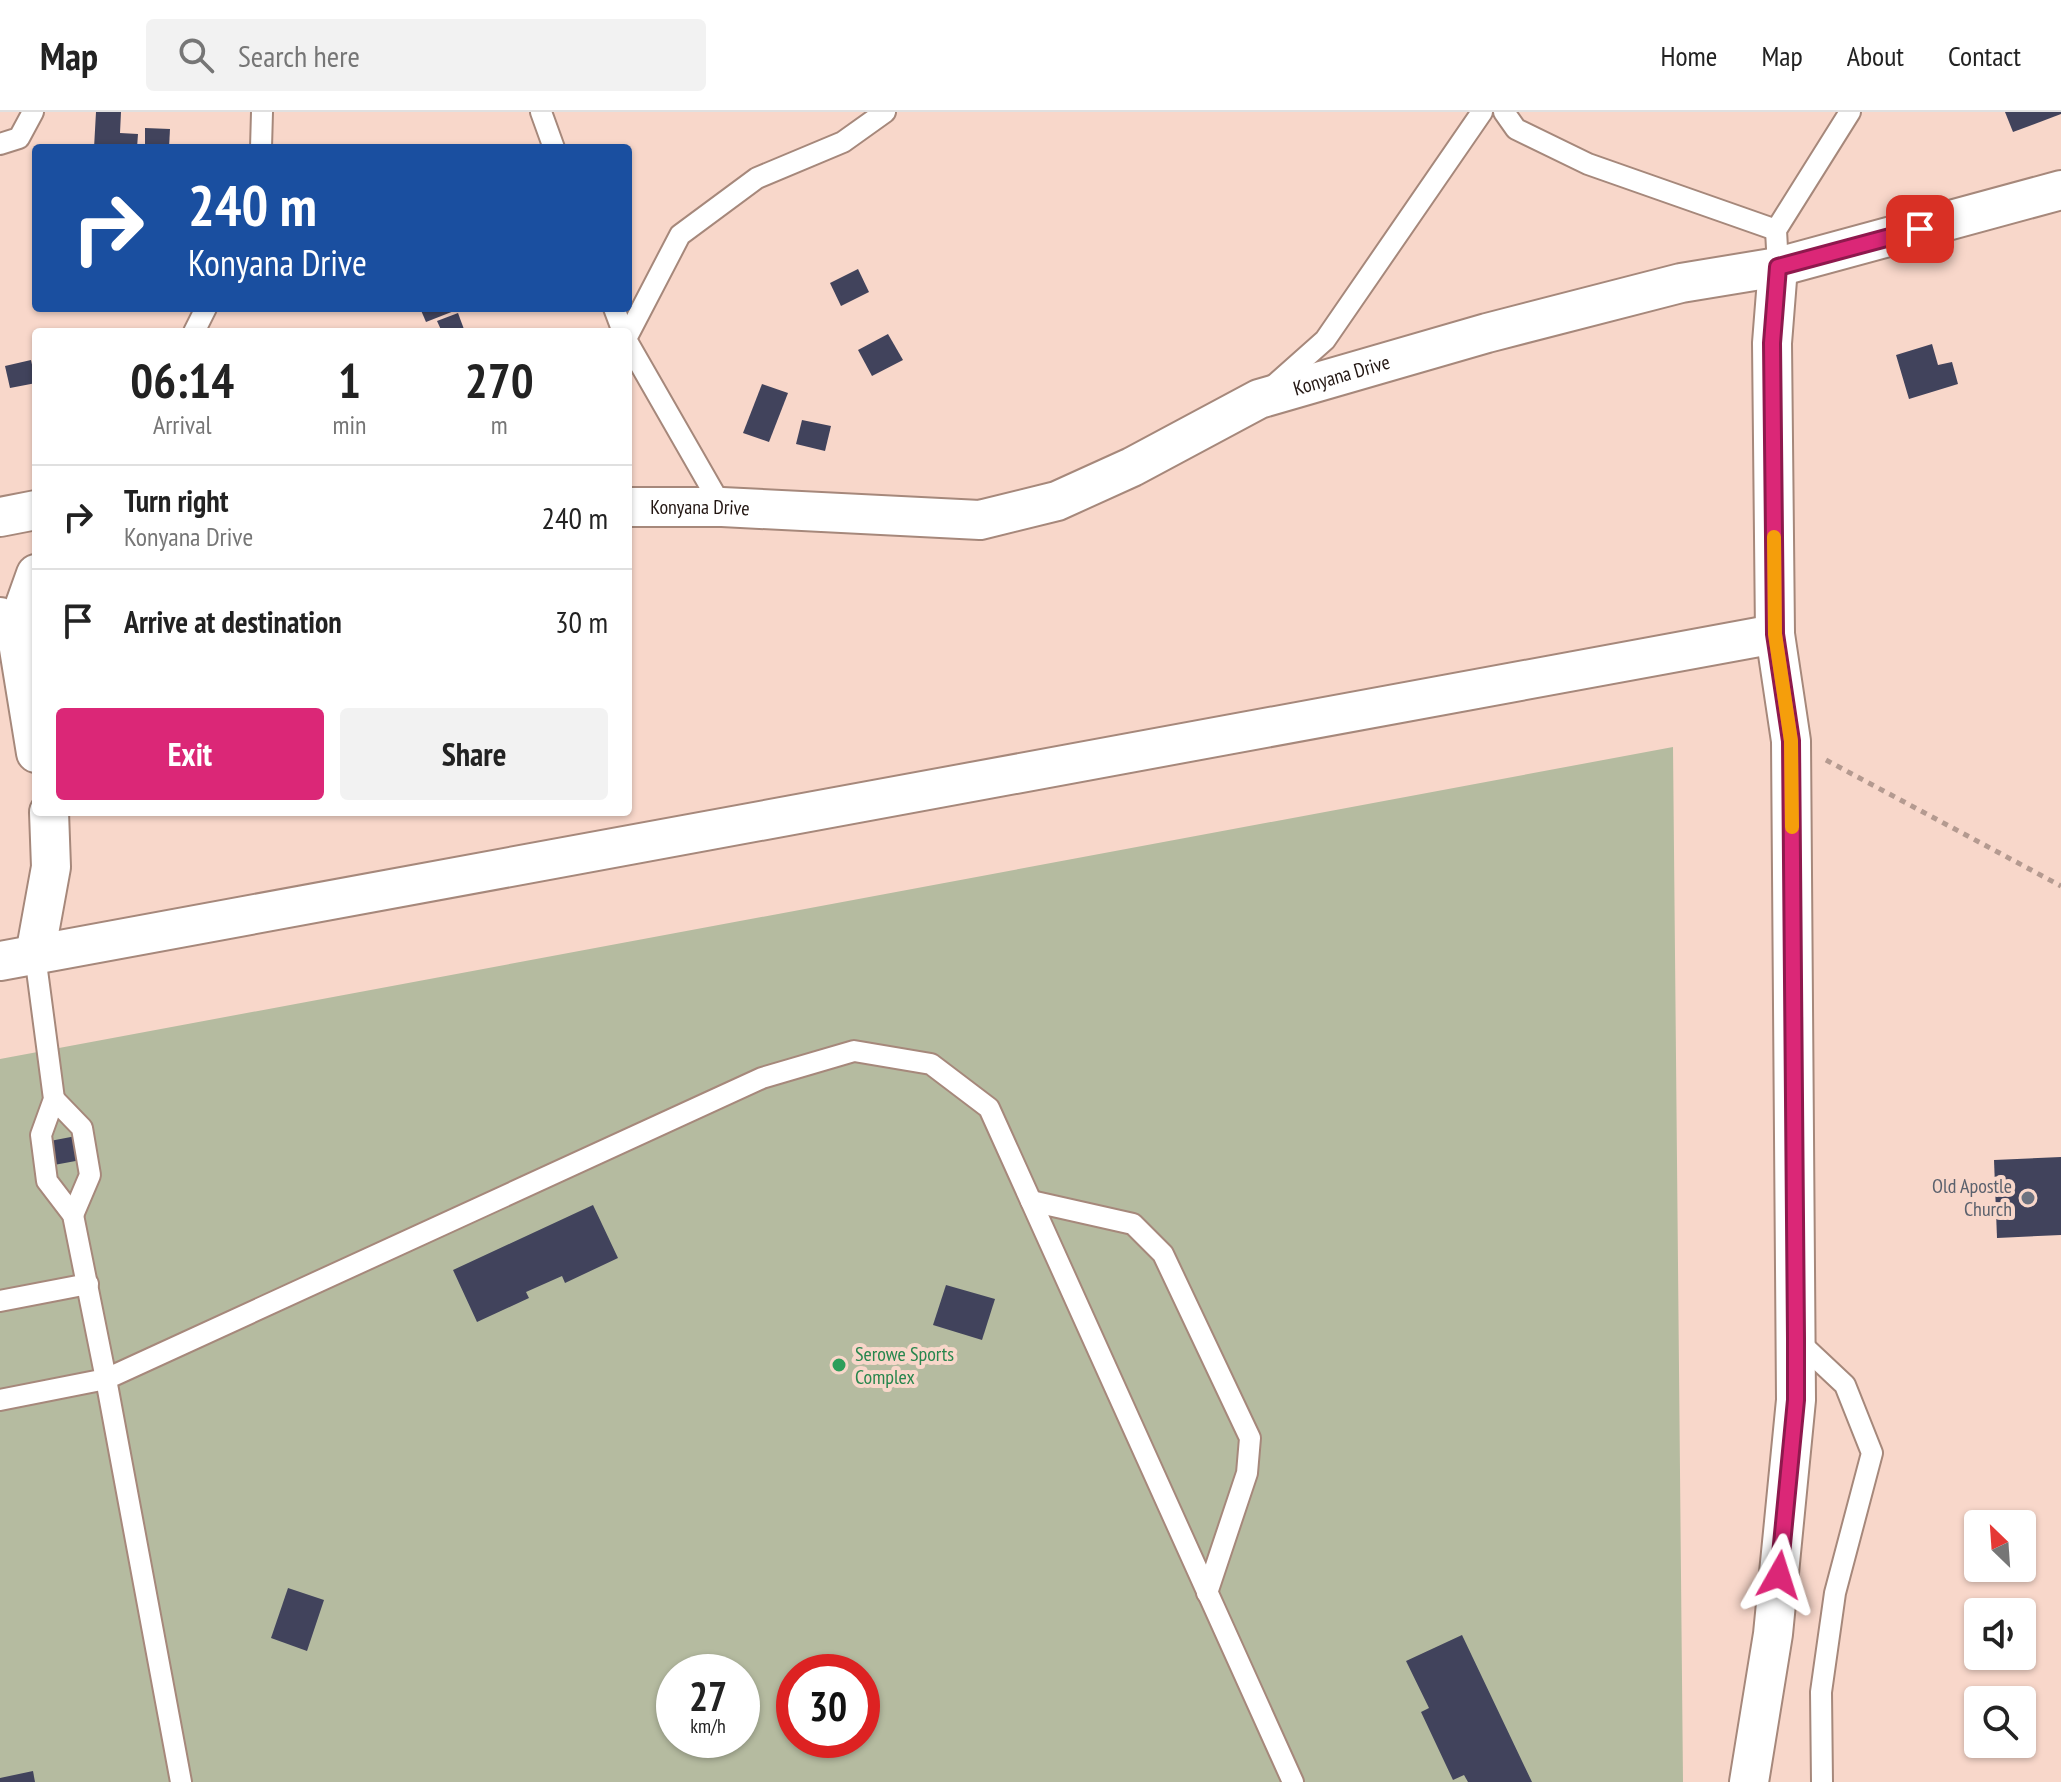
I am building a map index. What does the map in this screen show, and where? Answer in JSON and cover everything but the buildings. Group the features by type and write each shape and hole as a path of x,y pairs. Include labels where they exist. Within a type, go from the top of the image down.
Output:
{"street":[{"name":"Konyana Drive","path":"632,507 722,507 980,520 1057,501 1132,467 1259,399 1487,333 1666,287 1778,267 2061,190"},
{"path":"1749,1782 1773,1634 1796,1400 1791,741 1775,634 1772,343 1778,267"},
{"path":"0,517 32,511"},
{"path":"32,581 8,624 32,735"},
{"path":"18,958 1775,634"},
{"path":"18,958 51,867 49,816"}],"lane":[{"path":"0,144 19,138 33,112"},
{"path":"261,144 262,112"},
{"path":"541,112 553,144"},
{"path":"629,328 680,235 757,178 843,142 885,112"},
{"path":"1259,399 1325,340 1482,112"},
{"path":"1504,112 1516,129 1588,164 1776,230"},
{"path":"1778,267 1776,230 1850,112"},
{"path":"632,350 722,507"},
{"path":"18,958 54,1099 82,1128 90,1175 73,1215"},
{"path":"0,1400 106,1379 762,1078 854,1051 931,1064 989,1108 1293,1782"},
{"path":"54,1099 41,1135 47,1181 73,1215 181,1782"},
{"path":"1031,1201 1133,1224 1163,1254 1250,1438 1247,1473 1207,1593"},
{"path":"0,1301 88,1284"},
{"path":"1796,1339 1845,1385 1872,1453 1835,1593 1821,1692 1822,1782"}],"path":[{"path":"1791,741 2061,886"}],"green space":[{"name":"Serowe Sports Complex","path":"1673,747 1683,1782 0,1782 0,1059"}],"slow traffic":[{"path":"1774,537 1775,634 1791,741 1792,827"}],"place":[{"name":"Old Apostle Church","path":"2028,1198"},
{"name":"Serowe Sports Complex","path":"839,1365"}],"route":[{"path":"1779,1575 1796,1400 1796,1339 1791,741 1775,634 1772,343 1778,267 1920,229"}]}
